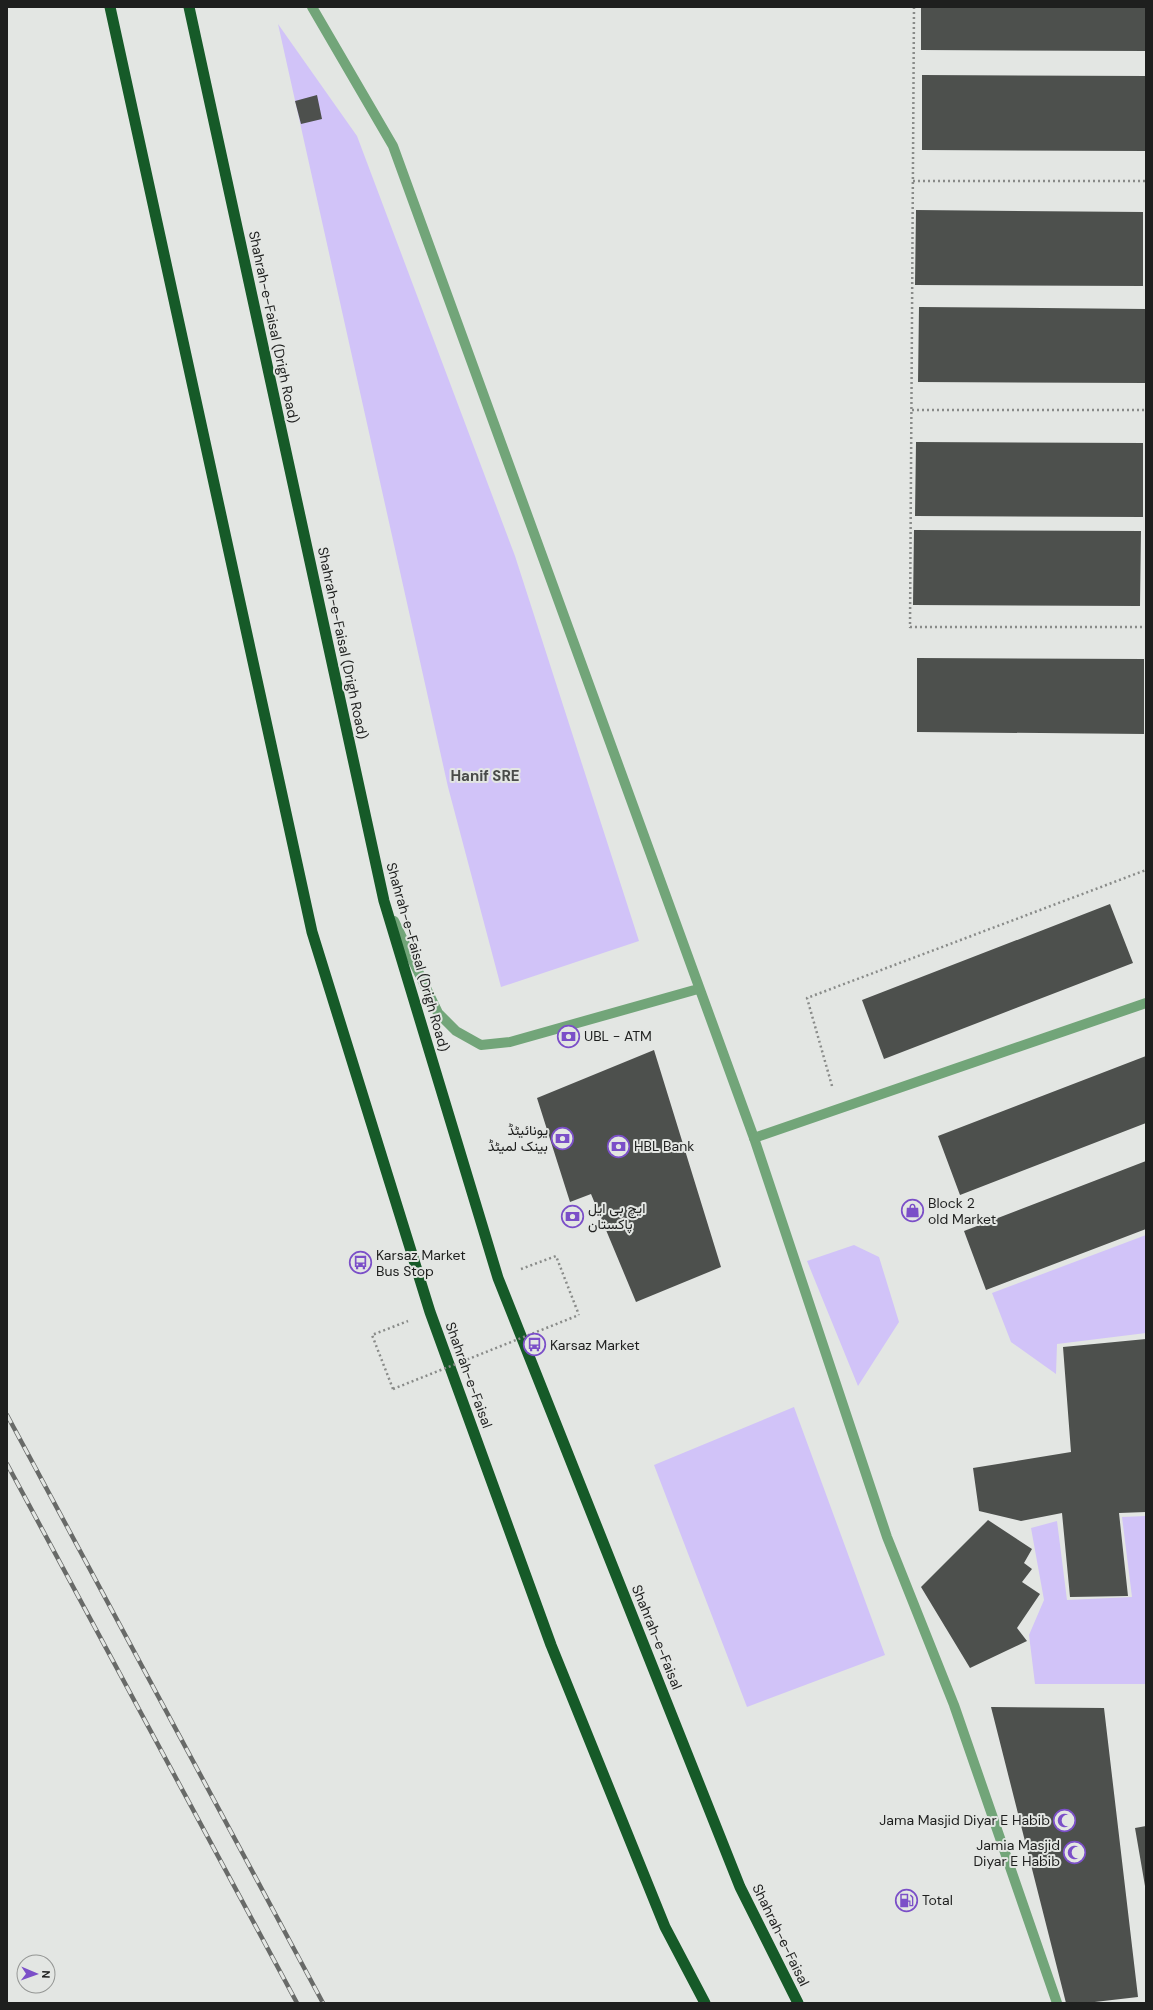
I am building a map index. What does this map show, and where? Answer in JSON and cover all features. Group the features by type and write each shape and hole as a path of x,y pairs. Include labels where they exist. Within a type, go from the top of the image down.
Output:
{"highway":[{"name":"Shahrah-e-Faisal","path":"110,7 312,932 430,1312 551,1645 665,1927 705,2003"},
{"name":"Shahrah-e-Faisal (Drigh Road)","path":"189,7 384,901 498,1278"},
{"name":"Shahrah-e-Faisal","path":"498,1278 740,1887 798,2003"}],"street":[{"path":"312,7 392,146 698,989 754,1138 887,1537 954,1705 1057,2003"},
{"path":"384,901 438,1012 456,1031 481,1045 510,1042 698,989"},
{"path":"754,1138 1146,1003"}],"path":[{"path":"914,7 910,627 1146,627"},
{"path":"913,181 1146,181"},
{"path":"912,410 1146,410"},
{"path":"838,1109 807,998 1146,870"},
{"path":"430,1312 372,1335 393,1389 579,1315 556,1256 498,1278"}],"shaded area":[{"path":"278,24 357,136 515,556 639,941 501,987 448,787"},
{"path":"1146,1235 1146,1333 1057,1344 1056,1374 1011,1342 992,1293"},
{"path":"854,1245 879,1257 899,1322 858,1386 807,1261"},
{"path":"794,1407 885,1655 747,1707 654,1465"},
{"path":"1146,1516 1146,1684 1035,1684 1029,1635 1044,1600 1031,1528 1057,1521 1067,1600 1132,1597 1122,1517"}],"building":[{"path":"921,7 1146,7 1146,51 921,50"},
{"path":"922,75 1146,76 1146,151 922,150"},
{"path":"317,95 322,119 301,124 295,101"},
{"path":"916,210 1143,212 1143,286 915,285"},
{"path":"919,307 1146,309 1146,383 918,382"},
{"path":"916,442 1143,443 1143,517 915,516"},
{"path":"914,530 1141,531 1140,606 913,605"},
{"path":"917,658 1144,659 1144,734 917,732"},
{"path":"1110,904 1133,963 884,1059 862,1000"},
{"name":"HBL Bank","path":"654,1050 721,1267 636,1302 591,1194 570,1202 537,1098"},
{"path":"1146,1056 1146,1123 960,1195 938,1136"},
{"path":"1146,1161 1146,1229 986,1290 964,1231"},
{"path":"1146,1339 1146,1512 1119,1513 1128,1596 1070,1597 1062,1513 1021,1521 979,1511 973,1468 1071,1452 1063,1347"},
{"path":"988,1520 1032,1549 1024,1563 1032,1569 1022,1582 1040,1594 1017,1628 1027,1641 970,1668 921,1587"},
{"name":"Jamia Masjid Diyar E Habib","path":"991,1707 1104,1708 1138,1997 1086,2003 1066,2003"},
{"path":"1146,1826 1146,1885 1145,1886 1135,1828"}],"railway":[{"path":"7,1415 323,2003"},
{"path":"7,1464 297,2003"}],"place":[{"name":"UBL - ATM","path":"568,1036"},
{"name":"یونائیٹڈ بینک لمیٹڈ","path":"563,1138"},
{"name":"HBL Bank","path":"618,1146"},
{"name":"Block 2 old Market","path":"912,1211"},
{"name":"ایچ بی ایل پاکستان","path":"572,1216"},
{"name":"Karsaz Market Bus Stop","path":"360,1263"},
{"name":"Karsaz Market","path":"535,1345"},
{"name":"Jama Masjid Diyar E Habib","path":"1065,1820"},
{"name":"Jamia Masjid Diyar E Habib","path":"1075,1853"},
{"name":"Total","path":"906,1900"}],"district":[{"name":"Hanif SRE","path":"485,776"}]}
